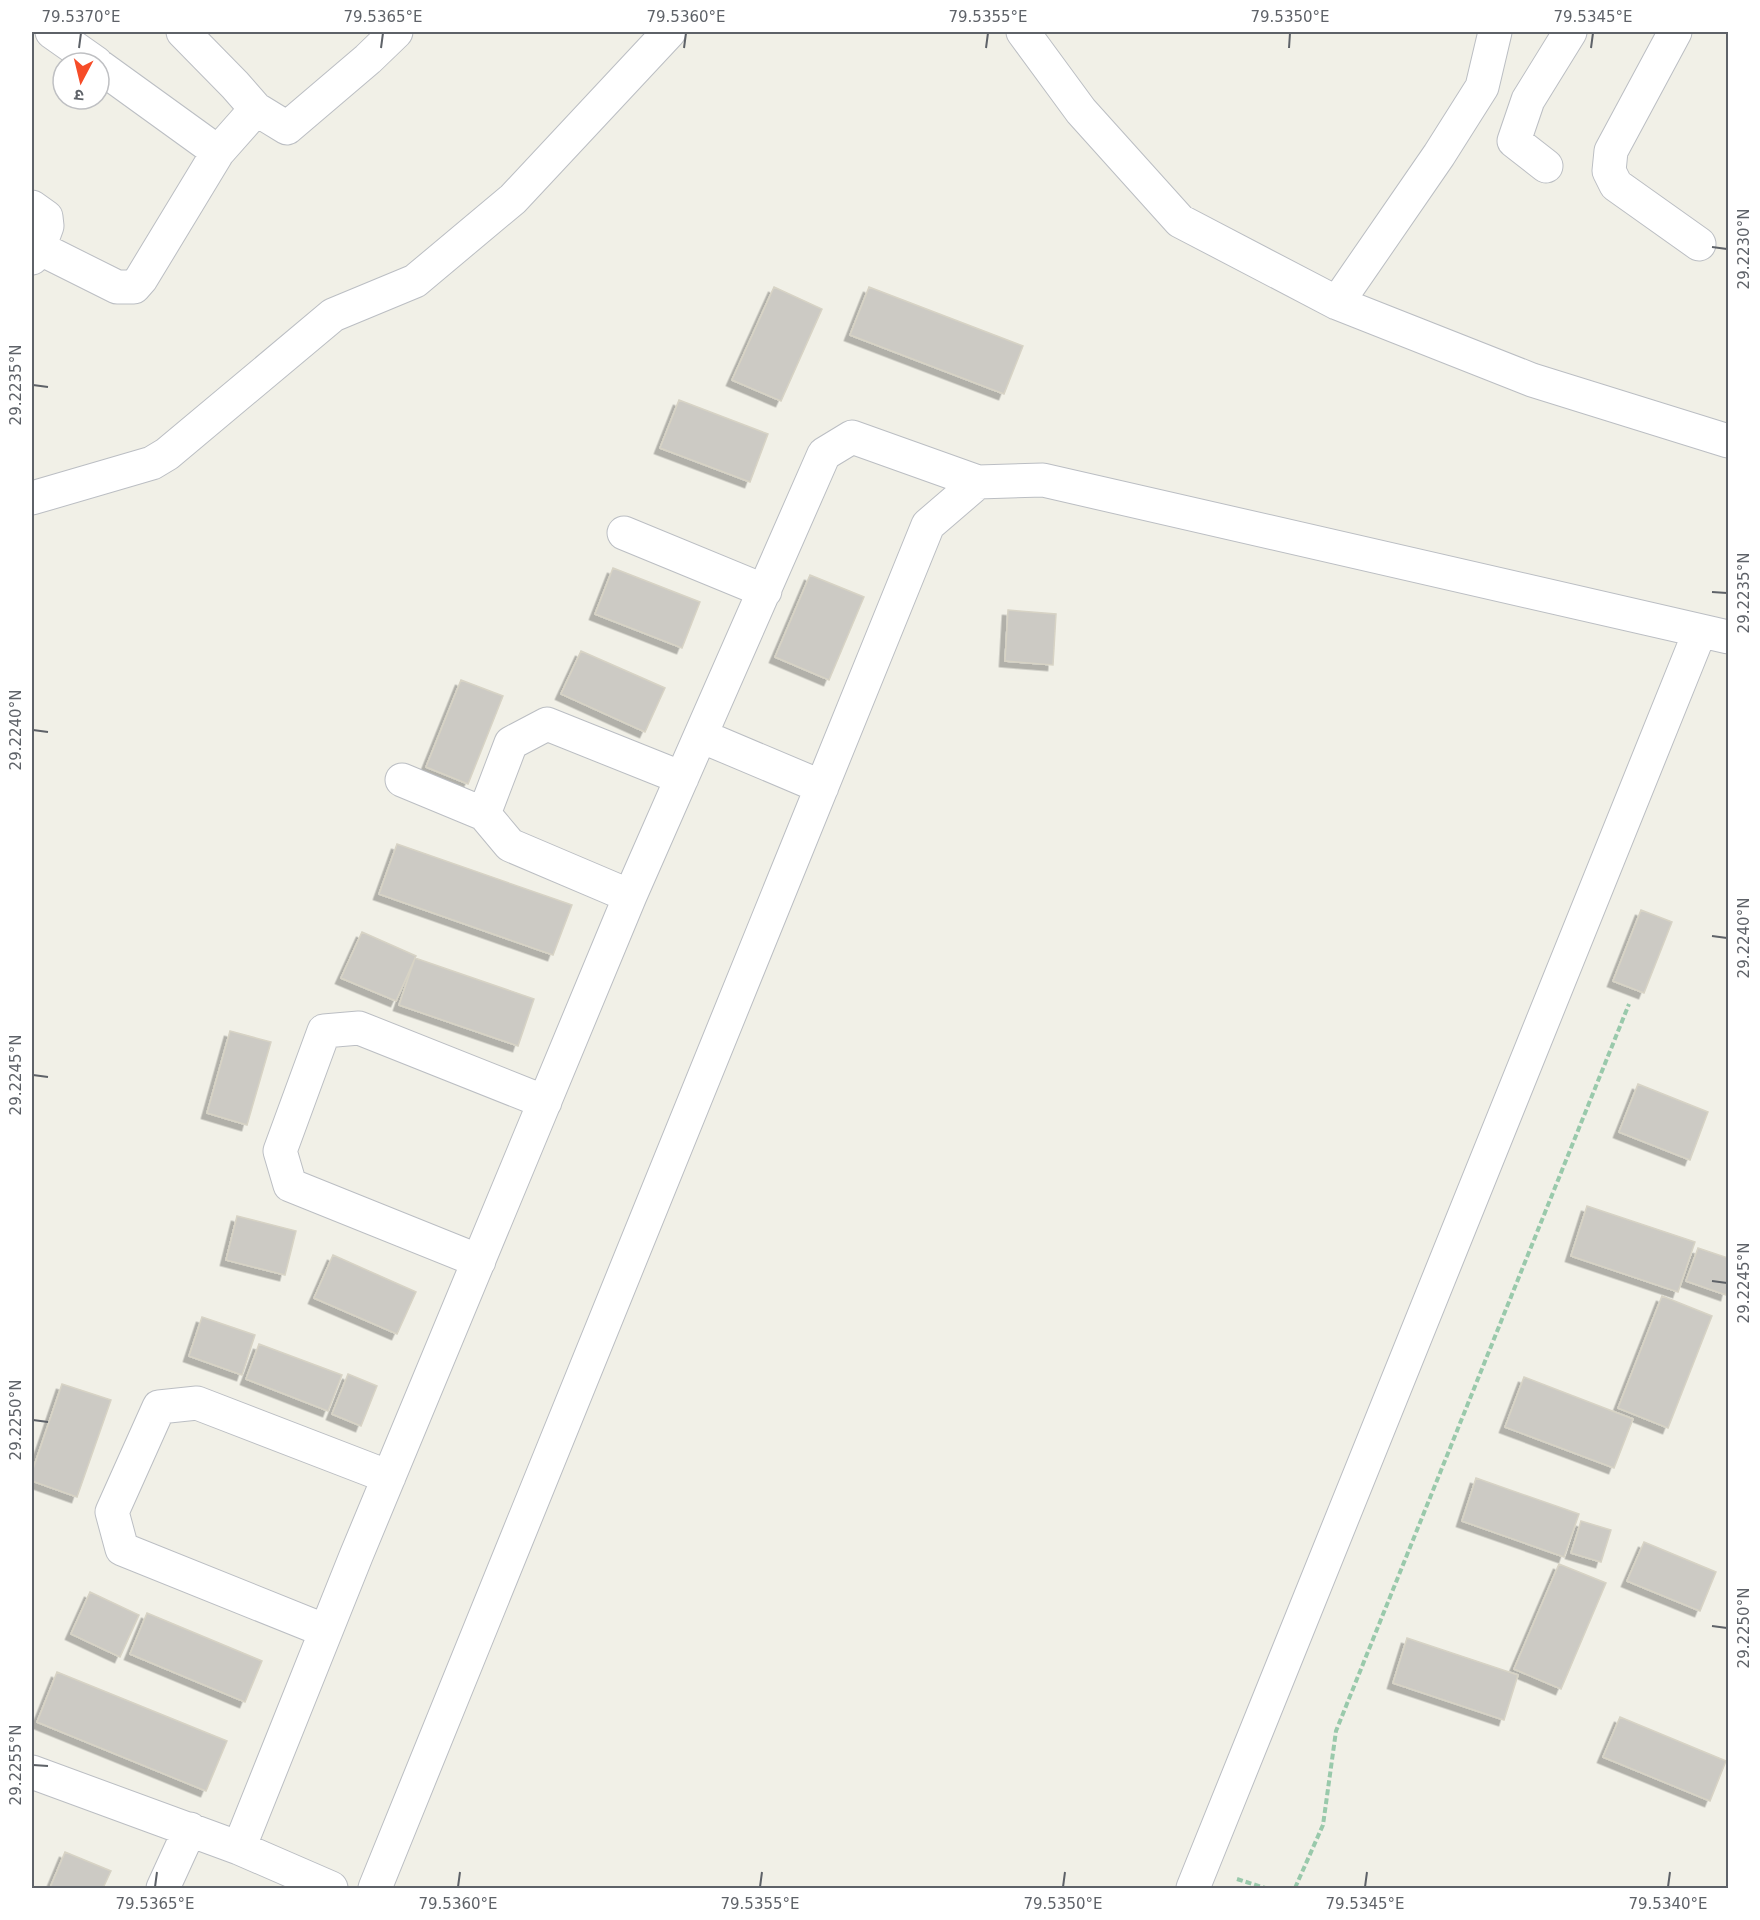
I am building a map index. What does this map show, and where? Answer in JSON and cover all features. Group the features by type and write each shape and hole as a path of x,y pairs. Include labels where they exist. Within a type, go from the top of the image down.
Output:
{"street":[{"path":"52,32 79,51"},
{"path":"183,32 256,109 287,128 396,32"},
{"path":"32,498 152,464 177,446 333,315 415,280 513,199 669,32"},
{"path":"1023,32 1081,111 1180,221 1337,303 1532,381 1728,441"},
{"path":"1337,303 1439,155 1482,87 1495,32"},
{"path":"1546,166 1514,141 1528,100 1570,32"},
{"path":"1676,32 1611,151 1609,171 1616,185 1700,244"},
{"path":"111,74 218,152"},
{"path":"32,207 46,217 46,226 35,253 117,287 134,287 218,152 256,109"},
{"path":"239,1848 389,1477 630,896 824,454 852,437 978,482 1043,480 1714,634 1193,1888"},
{"path":"375,1888 928,525 978,482"},
{"path":"624,533 765,591"},
{"path":"484,814 511,743 548,724 682,777"},
{"path":"701,736 822,787"},
{"path":"402,780 484,814 510,845 630,896"},
{"path":"479,1261 290,1185 280,1151 324,1031 359,1028 545,1102"},
{"path":"326,1631 122,1549 112,1512 159,1407 197,1403 389,1477"},
{"path":"32,1772 239,1848 331,1888"},
{"path":"163,1888 190,1829"}],"path":[{"path":"1295,1888 1323,1825 1336,1731 1629,1004"}],"building":[{"path":"774,287 822,309 781,401 732,380"},
{"path":"869,287 1023,346 1004,394 850,335"},
{"path":"679,400 768,434 750,482 660,448"},
{"path":"613,568 700,602 682,648 595,614"},
{"path":"810,575 864,597 829,680 775,657"},
{"path":"1008,610 1056,614 1053,665 1005,661"},
{"path":"581,651 665,688 645,732 561,694"},
{"path":"461,680 503,696 468,784 426,767"},
{"path":"397,844 572,905 553,955 379,894"},
{"path":"1641,910 1672,922 1644,993 1613,981"},
{"path":"362,932 416,956 396,1001 341,978"},
{"path":"415,958 534,999 518,1046 399,1005"},
{"path":"230,1031 271,1042 247,1125 207,1113"},
{"path":"1638,1084 1708,1112 1690,1160 1619,1132"},
{"path":"1587,1206 1695,1242 1678,1292 1571,1256"},
{"path":"237,1216 296,1231 285,1275 226,1260"},
{"path":"1698,1248 1728,1258 1726,1295 1686,1281"},
{"path":"333,1255 416,1292 397,1334 314,1298"},
{"path":"1662,1296 1712,1316 1668,1428 1618,1408"},
{"path":"202,1317 255,1335 242,1375 189,1356"},
{"path":"259,1344 342,1375 328,1411 246,1379"},
{"path":"348,1374 377,1386 361,1426 332,1414"},
{"path":"1524,1377 1633,1419 1614,1468 1505,1427"},
{"path":"62,1384 111,1400 77,1497 32,1481 32,1472"},
{"path":"1476,1478 1579,1514 1564,1557 1462,1521"},
{"path":"1581,1521 1611,1530 1601,1562 1571,1553"},
{"path":"1644,1542 1716,1572 1700,1611 1627,1581"},
{"path":"1559,1564 1606,1583 1561,1689 1514,1669"},
{"path":"90,1592 139,1615 120,1657 71,1634"},
{"path":"147,1613 262,1661 245,1702 130,1654"},
{"path":"1407,1638 1518,1675 1504,1720 1393,1683"},
{"path":"57,1672 227,1741 206,1791 37,1722"},
{"path":"1620,1717 1726,1761 1710,1801 1603,1757"},
{"path":"65,1852 111,1871 103,1888 50,1888"}]}
